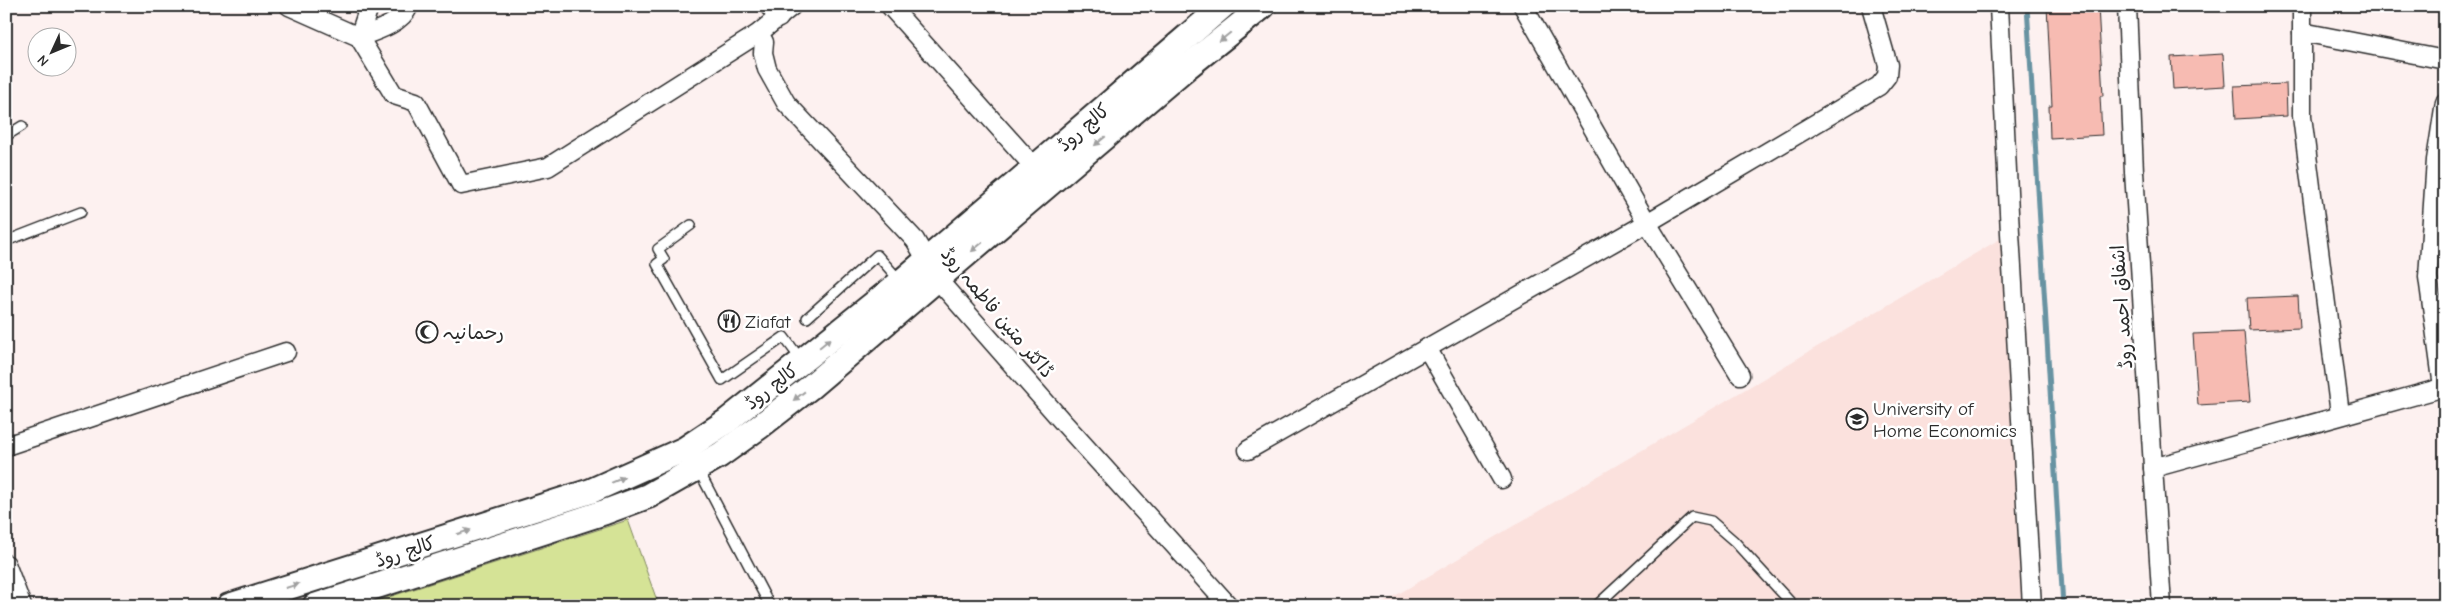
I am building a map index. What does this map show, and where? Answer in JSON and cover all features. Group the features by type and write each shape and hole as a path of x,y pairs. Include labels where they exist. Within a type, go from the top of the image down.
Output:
{"main road":[{"name":"کالج روڈ","path":"315,606 350,601 648,496 738,442 809,388 932,270 1042,176 1223,6"},
{"name":"کالج روڈ","path":"1042,176 1263,6"},
{"name":"کالج روڈ","path":"229,606 619,480 685,449 727,421 901,282 932,270"}],"street":[{"path":"290,6 359,37 394,94 416,102 461,185 548,167 759,33 782,10"},
{"path":"359,37 367,13 363,6"},
{"path":"359,37 389,25 407,10 409,6"},
{"path":"890,6 1042,176"},
{"path":"1523,6 1647,223 1740,376"},
{"path":"1248,450 1647,223 1879,86 1887,76 1888,64 1871,6"},
{"path":"1999,6 2032,606"},
{"name":"اشفاق احمد روڈ","path":"2127,6 2134,172 2162,606"},
{"path":"2302,6 2302,116 2340,414"},
{"path":"2302,32 2445,60"},
{"name":"ڈاکٹر متین فاطمہ روڈ","path":"759,33 764,42 763,53 767,69 786,103 915,240 932,270 1062,421 1229,606"},
{"path":"2153,468 2340,414 2444,387 2428,277 2436,160 2445,102"},
{"path":"1427,348 1502,479"},
{"path":"6,446 286,352"},
{"path":"6,564 22,606"},
{"path":"342,571 350,601"}],"lane":[{"path":"6,136 22,126"},
{"path":"6,241 81,212"},
{"path":"691,225 658,249 664,260 657,264 722,380 784,337 802,361"},
{"path":"807,318 877,255 901,282"},
{"path":"697,468 770,606"},
{"path":"1596,606 1692,517 1711,521 1734,540 1794,606"}],"shaded area":[{"name":"University of Home Economics","path":"2010,233 2032,606 1378,606"}],"green space":[{"path":"628,520 659,606 367,606 367,604"}],"building":[{"path":"2047,6 2098,6 2103,96 2100,96 2102,135 2050,138 2049,106 2052,106"},
{"path":"2223,54 2225,86 2173,89 2171,57"},
{"path":"2286,84 2287,116 2236,119 2234,86"},
{"path":"2298,296 2300,328 2249,330 2247,298"},
{"path":"2244,332 2250,402 2198,405 2193,334"}],"waterway":[{"path":"2027,6 2063,606"}],"place":[{"name":"Ziafat","path":"729,321"},
{"name":"رحمانیہ","path":"427,332"},
{"name":"University of Home Economics","path":"1857,419"}]}
